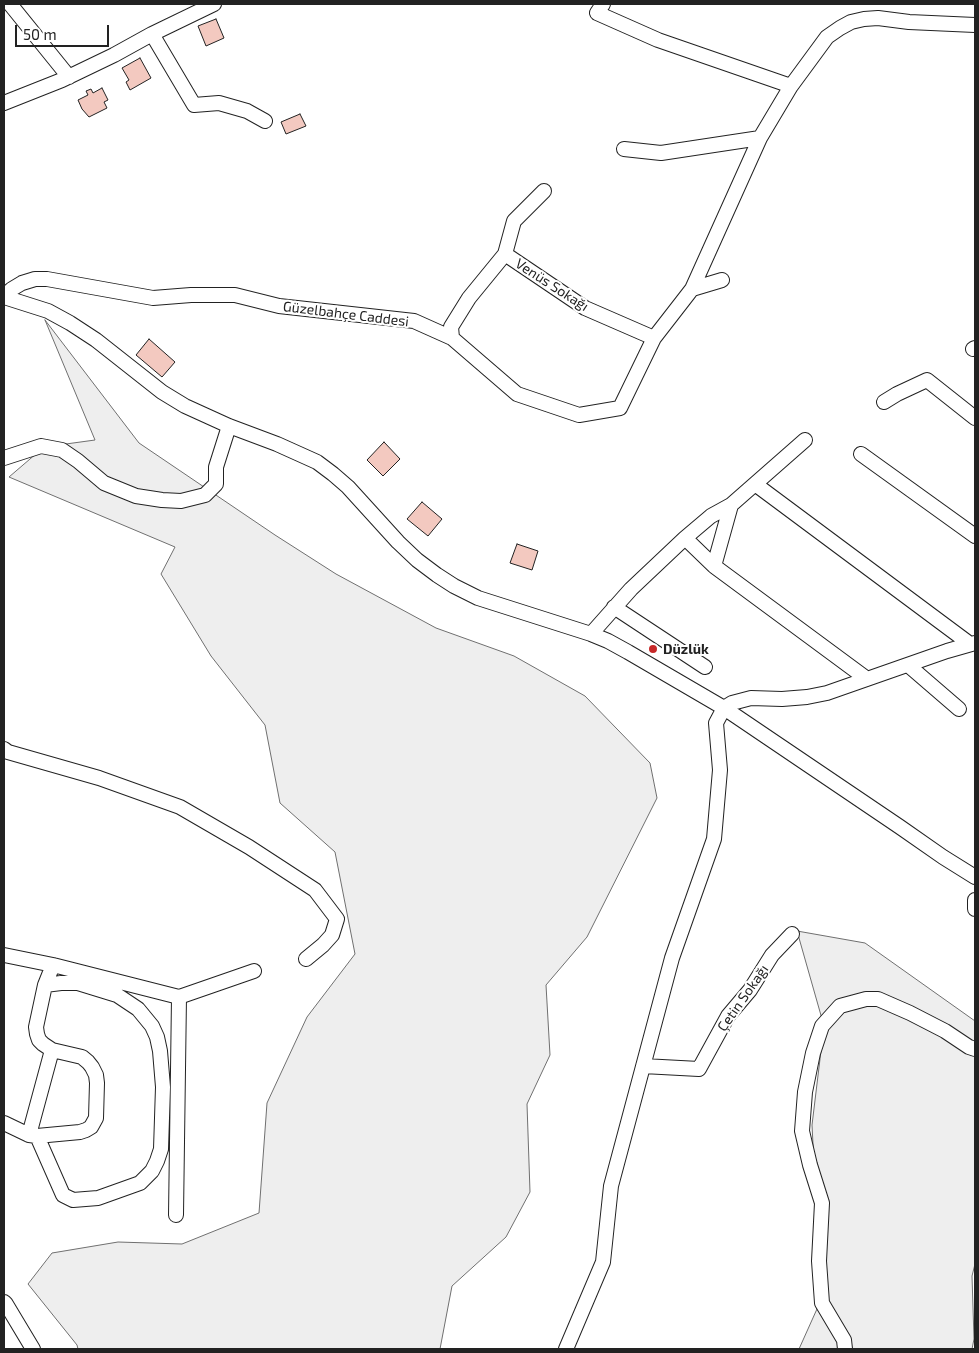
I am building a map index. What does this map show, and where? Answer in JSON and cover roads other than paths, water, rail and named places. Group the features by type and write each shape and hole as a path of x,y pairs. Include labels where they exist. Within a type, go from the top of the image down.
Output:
{"street":[{"path":"10,4 69,77"},
{"path":"4,103 69,77 214,4"},
{"path":"603,4 597,13 658,40 791,86"},
{"path":"654,338 692,289 760,138 791,86 827,37 851,22 864,19 878,18 910,22 975,25"},
{"path":"152,34 194,104 219,104 248,111 265,121"},
{"path":"624,149 661,153 760,138"},
{"name":"Venüs Sokağı","path":"452,338 451,327 468,298 505,254 514,221 544,191"},
{"name":"Venüs Sokağı","path":"505,254 585,308 654,338"},
{"name":"Güzelbahçe Caddesi","path":"4,296 22,283 34,279 47,279 153,298 191,295 235,295 278,306 414,321 452,338 517,394 579,415 620,408 654,338"},
{"path":"692,289 722,280"},
{"path":"4,296 48,311 70,323 96,340 162,392 185,406 229,426 299,453 316,462 348,487 416,560 454,586 478,598 591,634 614,645 724,708 975,877"},
{"path":"884,402 927,380 975,418"},
{"path":"4,458 41,446 62,450 78,460 104,483 136,496 162,500 181,500 205,495 216,484 216,467 229,426"},
{"path":"591,634 631,589 685,538 711,516 731,505 805,440"},
{"path":"861,454 975,536"},
{"path":"755,484 973,644"},
{"path":"714,566 731,505"},
{"path":"685,538 714,566 867,679"},
{"path":"614,607 705,667"},
{"path":"566,1349 603,1262 611,1186 672,958 714,839 720,770 716,723 724,708 732,703 751,698 782,699 827,693 947,650 973,644"},
{"path":"908,665 959,709"},
{"path":"4,749 8,752 100,778 180,807 249,846 315,890 337,919 332,935 306,959"},
{"path":"975,900 975,909"},
{"name":"Çetin Sokağı","path":"643,1066 699,1069 728,1016 750,990 772,955 792,934"},
{"path":"4,955 53,965 179,997 254,971"},
{"path":"4,1123 33,1136 86,1130 91,1127 96,1118 97,1083 92,1067 82,1057 52,1050 39,1040 36,1027 45,985 53,965"},
{"path":"45,985 61,982 78,983 127,1001 138,1009 149,1022 157,1038 160,1050 163,1087 161,1148 158,1161 140,1183 98,1198 73,1200 63,1195 33,1136 52,1050"},
{"path":"176,1215 179,997"},
{"path":"845,1349 844,1340 822,1303 819,1261 822,1202 810,1165 802,1131 805,1092 813,1053 822,1026 840,1006 866,999 878,1000 910,1013 975,1049"},
{"path":"4,1302 33,1349"}],"place":[{"name":"Düzlük","path":"653,649"}]}
